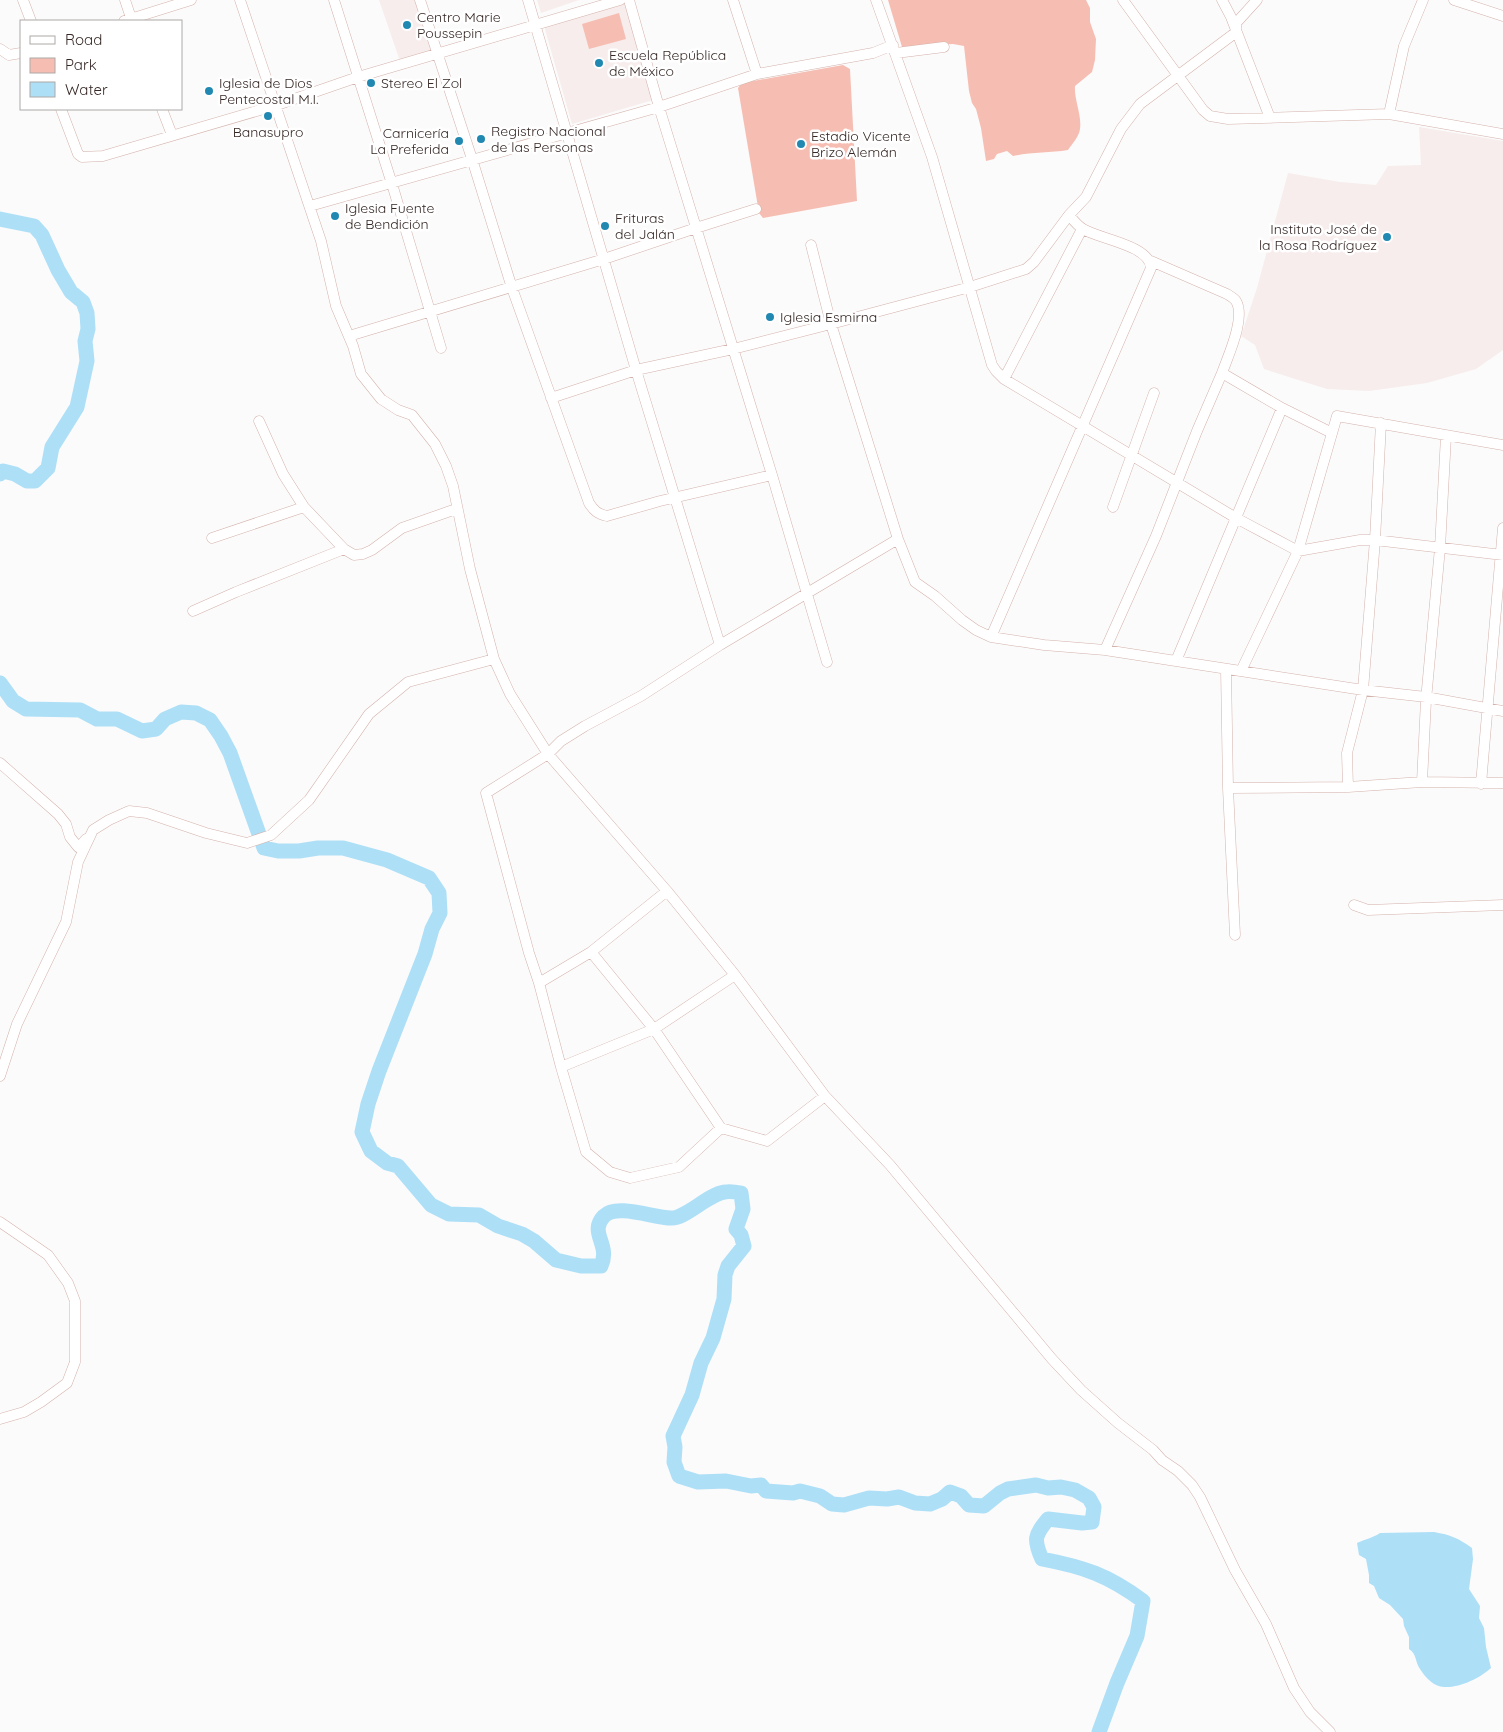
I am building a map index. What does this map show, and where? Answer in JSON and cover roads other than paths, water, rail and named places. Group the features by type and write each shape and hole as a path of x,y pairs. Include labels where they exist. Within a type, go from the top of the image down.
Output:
{"street":[{"path":"23,0 30,20"},
{"path":"125,0 129,20"},
{"path":"132,20 191,0"},
{"path":"240,0 310,206 321,241 336,306 349,336 361,374 381,399 398,410 412,415 435,444 446,466 453,486 456,509 470,569 494,659 510,694 548,754 667,891 735,975 825,1096 890,1165 1063,1371 1118,1423 1153,1450 1192,1485 1200,1497 1235,1570 1266,1624 1294,1688 1310,1712 1330,1732"},
{"path":"334,0 441,348"},
{"path":"420,0 512,288 550,398 589,503 595,512 607,516 675,497 772,475"},
{"path":"528,0 636,370 720,645"},
{"path":"61,110 74,147 82,157 103,156 277,105 358,77 620,0"},
{"path":"629,0 658,107 772,475 827,662"},
{"path":"733,0 757,74"},
{"path":"876,0 932,157 992,365 1004,379 1236,518 1298,551 1360,540 1375,540 1502,555"},
{"path":"1123,0 1202,110 1210,116 1228,119 1389,114 1503,134"},
{"path":"1222,0 1270,118"},
{"path":"550,398 636,370 733,350 970,287 1026,269 1034,262 1086,197 1113,144 1140,104 1235,33 1237,22 1257,0"},
{"path":"1389,114 1404,46 1422,0"},
{"path":"1454,0 1503,16"},
{"path":"310,206 658,107 757,74 894,49 944,47"},
{"path":"0,49 8,55 20,53"},
{"path":"162,110 172,135"},
{"path":"349,336 512,288 541,277 604,259 756,210"},
{"path":"1069,216 1082,229 1118,241 1145,255 1151,262 1227,294 1236,301 1238,311 1237,332 1222,373 1197,430 1178,482 1105,650"},
{"path":"1004,379 1082,229"},
{"path":"811,245 831,324 910,574 915,582 976,630 991,637 1044,645 1105,650 1363,690 1426,697 1503,712"},
{"path":"991,637 1084,426 1151,268 1151,262"},
{"path":"1222,373 1282,408 1332,433"},
{"path":"1113,507 1154,393"},
{"path":"1176,661 1282,408"},
{"path":"1241,670 1298,551 1337,416 1503,445"},
{"path":"259,422 283,474 304,507 344,549 354,554 363,554 372,550 402,528 456,509"},
{"path":"1348,788 1347,753 1363,690 1375,540 1381,423"},
{"path":"1422,782 1426,697 1440,548 1446,436"},
{"path":"212,538 304,507"},
{"path":"1481,784 1487,709 1498,657 1503,528"},
{"path":"721,1128 679,1167 630,1178 610,1172 586,1152 560,1067 539,983 529,953 486,793 548,754 561,741 585,726 641,696 720,645 898,540"},
{"path":"194,611 236,592 344,549"},
{"path":"0,763 58,814 66,824 70,837 78,847 93,830 108,820 129,811 147,814 206,833 247,843 271,835 309,800 369,714 408,682 494,659"},
{"path":"1226,669 1228,788 1234,935"},
{"path":"1228,788 1348,788 1422,782 1503,783"},
{"path":"0,1076 17,1024 66,922 78,862 93,830"},
{"path":"539,983 591,952 667,891"},
{"path":"1354,905 1368,910 1503,905"},
{"path":"591,952 654,1029 721,1128 767,1141 825,1096"},
{"path":"560,1067 654,1029 735,975"},
{"path":"0,1222 48,1255 68,1283 75,1301 75,1362 67,1383 48,1398 24,1412 0,1419"}],"water":[{"path":"1434,1532 1454,1537 1472,1548 1473,1559 1469,1589 1480,1606 1479,1618 1484,1628 1491,1668 1469,1682 1450,1687 1440,1687 1433,1683 1418,1666 1413,1653 1409,1649 1409,1637 1403,1619 1390,1605 1379,1598 1374,1586 1369,1583 1366,1559 1359,1555 1357,1543 1380,1533"}],"waterway":[{"path":"0,219 34,226 42,235 58,270 71,292 83,302 87,313 88,329 85,341 87,361 77,407 52,447 48,468 35,481 27,481 15,474 3,471 0,474"},
{"path":"0,683 13,701 26,709 80,710 97,719 117,719 142,731 156,729 165,719 181,712 196,713 210,720 230,753 264,848 278,851 343,848 387,860 429,878 439,893 440,913 432,929 425,954 379,1071 368,1104 362,1132 371,1151 387,1163 398,1166 431,1205 449,1214 479,1215 498,1226 522,1234 534,1241 556,1260 581,1266 601,1266 603,1251 598,1228 604,1216 610,1212 626,1211 671,1218 683,1215 718,1194 725,1192 741,1193 743,1209 736,1229 741,1235 744,1246 728,1266 725,1275 724,1299 713,1338 701,1363 692,1395 673,1436 675,1447 674,1462 679,1476 698,1482 726,1481 751,1486 761,1485 766,1491 793,1493 800,1491 820,1496 832,1504 844,1505 869,1498 887,1499 899,1497 915,1503 930,1504 942,1499 950,1492 961,1496 969,1505 984,1506 1008,1489 1036,1485 1075,1490 1089,1498 1094,1507 1092,1522 1082,1523 1048,1519 1038,1533 1037,1547 1042,1559 1071,1565 1095,1573 1107,1578 1143,1601 1137,1636 1099,1732"}],"place":[{"name":"Centro Marie Poussepin","path":"407,25"},
{"name":"Escuela República de México","path":"599,63"},
{"name":"Stereo El Zol","path":"371,83"},
{"name":"Iglesia de Dios Pentecostal M.I.","path":"209,91"},
{"name":"Banasupro","path":"268,116"},
{"name":"Registro Nacional de las Personas","path":"481,139"},
{"name":"Carnicería La Preferida","path":"459,141"},
{"name":"Estadio Vicente Brizo Alemán","path":"801,144"},
{"name":"Iglesia Fuente de Bendición","path":"335,216"},
{"name":"Frituras del Jalán","path":"605,226"},
{"name":"Instituto José de la Rosa Rodríguez","path":"1387,237"},
{"name":"Iglesia Esmirna","path":"770,317"}]}
